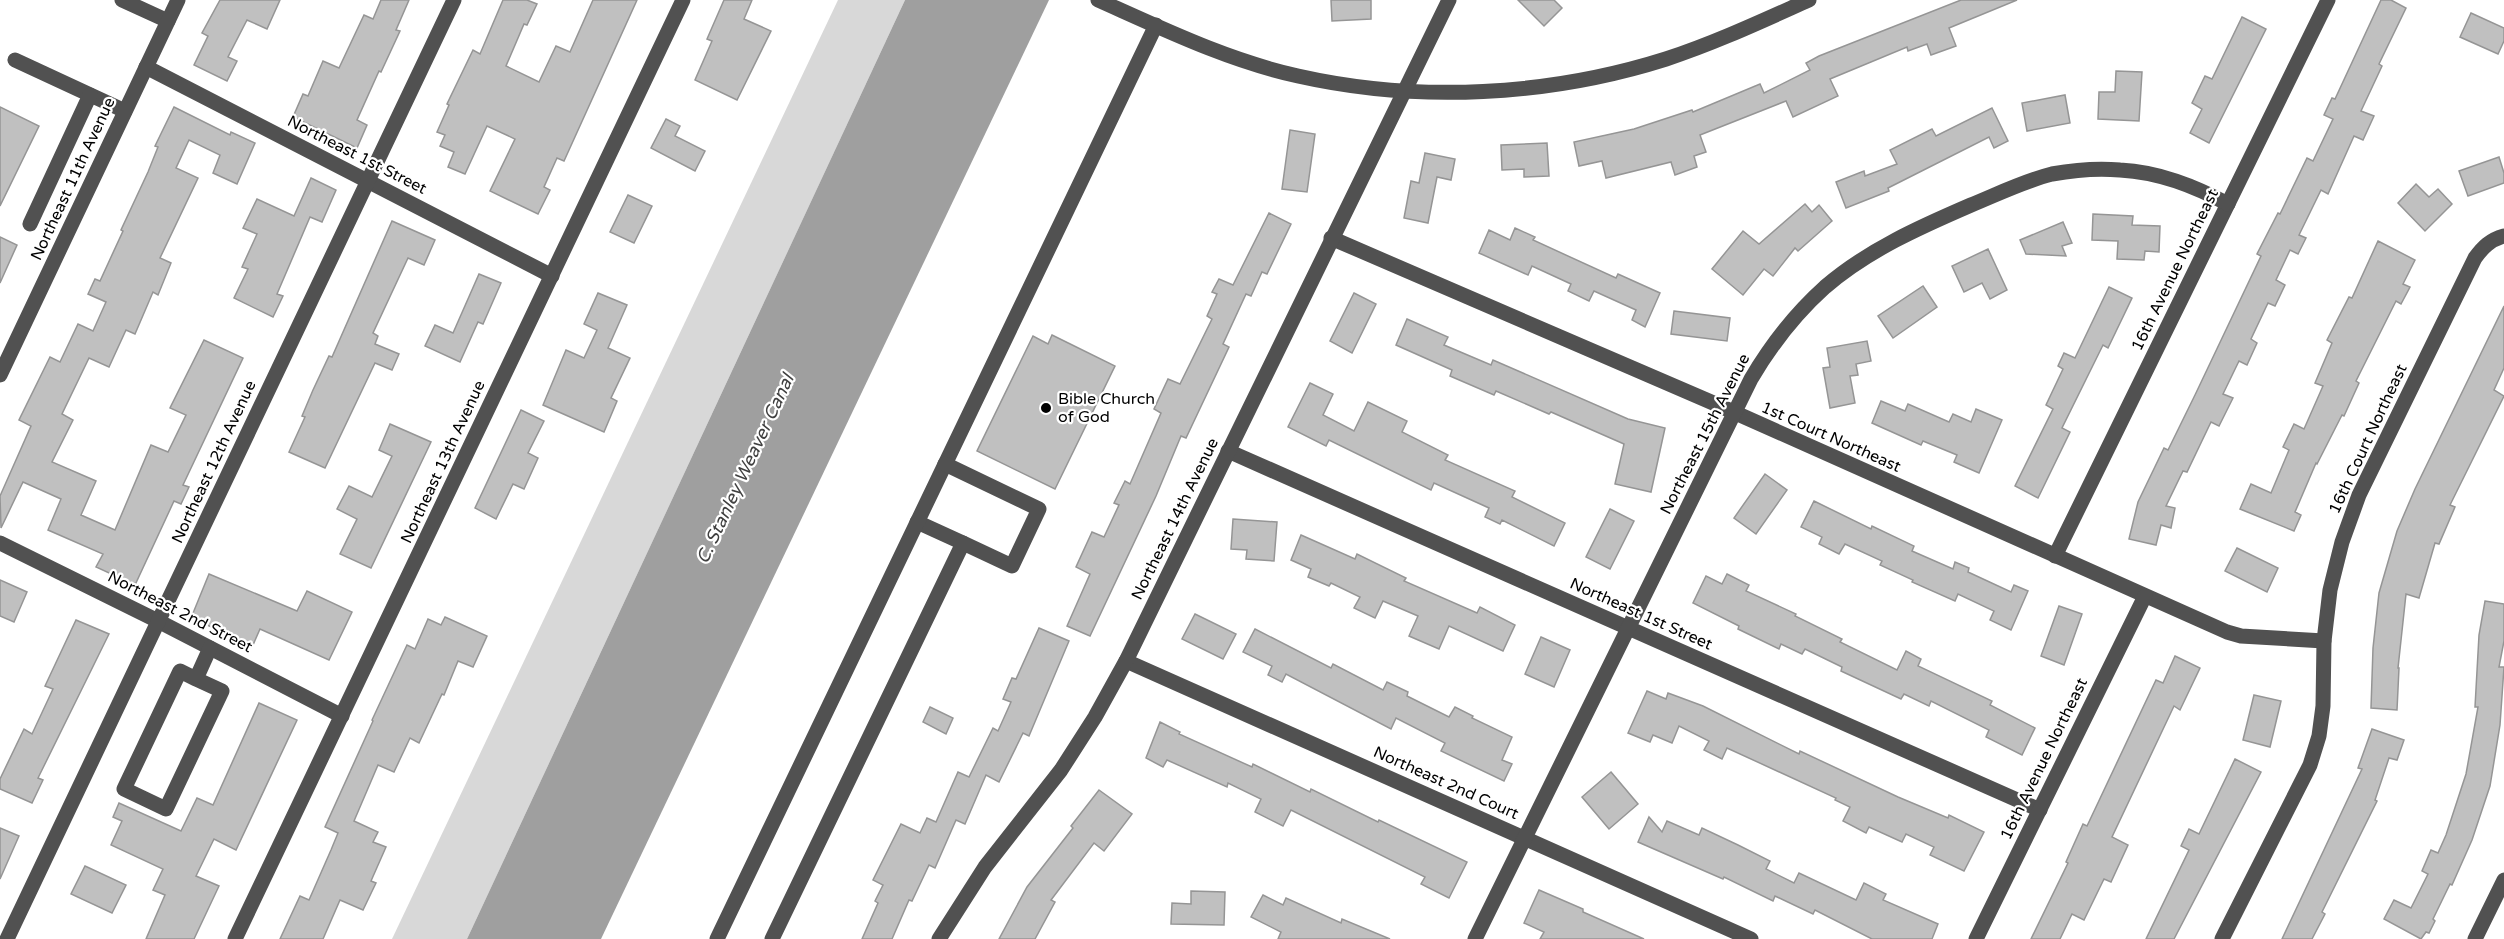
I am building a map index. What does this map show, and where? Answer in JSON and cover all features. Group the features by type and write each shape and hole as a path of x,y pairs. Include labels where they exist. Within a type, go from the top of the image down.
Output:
{"street":[{"path":"122,0 168,21"},
{"name":"Northeast 11th Avenue","path":"0,375 178,0"},
{"name":"Northeast 12th Avenue","path":"7,939 454,0"},
{"name":"Northeast 13th Avenue","path":"235,939 682,0"},
{"path":"1098,0 1200,45 1288,74 1355,86 1404,91 1497,91 1554,85 1611,74 1666,59 1720,39 1809,0"},
{"name":"Northeast 14th Avenue","path":"939,939 985,867 1061,770 1095,717 1126,661 1449,0"},
{"name":"16th Avenue Northeast","path":"2055,556 2328,0"},
{"path":"717,939 1156,25"},
{"path":"15,60 125,111"},
{"name":"Northeast 1st Street","path":"146,67 552,276"},
{"path":"30,224 90,95"},
{"name":"Northeast 15th Avenue","path":"1475,939 1733,413 1766,355 1784,330 1826,287 1862,259 1901,236 2021,183 2053,174 2119,169 2167,178 2199,189 2228,204"},
{"name":"16th Court Northeast","path":"2222,939 2310,765 2319,736 2323,706 2324,641 2330,590 2339,551 2359,495 2475,258 2484,246 2500,237"},
{"name":"1st Court Northeast","path":"1331,238 2227,632 2241,636 2324,641"},
{"name":"Northeast 1st Street","path":"1228,451 2040,810"},
{"path":"917,522 1012,566 1039,509 945,464"},
{"name":"Northeast 2nd Street","path":"0,543 342,716"},
{"path":"772,939 963,543"},
{"name":"16th Avenue Northeast","path":"1976,939 2145,596"},
{"path":"196,679 210,648"},
{"name":"Northeast 2nd Court","path":"1126,661 1751,939"},
{"path":"180,671 196,679 222,691 166,809 124,789 180,671"},
{"path":"2475,939 2498,904 2504,880"}],"shaded area":[{"path":"838,0 905,0 467,939 392,939"}],"water":[{"name":"C. Stanley Weaver Canal","path":"905,0 1049,0 601,939 467,939"}],"building":[{"path":"220,0 280,0 267,29 247,20 228,57 237,61 227,81 194,65 208,36 202,33"},
{"path":"381,0 409,0 396,30 400,31 357,120 367,125 357,148 293,117 303,94 308,96 323,61 339,68 364,15 373,19"},
{"path":"503,0 527,0 537,4 527,25 524,24 506,66 539,82 556,46 570,52 593,0 637,0 564,161 557,158 544,187 550,190 538,214 490,191 515,139 487,126 465,174 448,167 454,152 440,146 445,135 437,132 449,105 447,104 473,50 480,54"},
{"path":"724,0 752,0 744,19 771,31 737,100 695,80 712,41 707,39"},
{"path":"1331,0 1371,0 1371,19 1332,21"},
{"path":"1518,0 1554,0 1562,8 1544,26"},
{"path":"1961,0 2017,0 1949,28 1956,46 1931,55 1927,44 1908,51 1907,47 1830,79 1838,96 1793,117 1786,101 1700,135 1706,152 1694,156 1697,167 1675,175 1671,162 1606,178 1602,161 1579,166 1574,142 1634,129 1692,110 1693,112 1760,84 1764,93 1810,70 1806,63 1819,56"},
{"path":"2381,0 2391,0 2406,8 2379,64 2382,66 2361,111 2374,116 2363,140 2354,136 2328,194 2321,190 2299,235 2306,238 2298,254 2290,250 2276,280 2285,285 2275,306 2268,303 2251,339 2257,343 2247,365 2239,361 2223,394 2233,398 2219,426 2211,422 2187,472 2183,471 2166,506 2175,508 2171,528 2161,525 2156,545 2129,539 2138,502 2164,448 2168,450 2195,395 2261,256 2257,254 2278,213 2280,214 2307,158 2313,161 2333,119 2324,115 2332,98 2335,99"},
{"path":"2471,13 2504,28 2504,41 2498,54 2460,37"},
{"path":"2242,17 2266,29 2209,143 2190,133 2202,109 2192,103 2205,76 2212,79"},
{"path":"2116,71 2142,72 2139,121 2098,119 2099,92 2115,92"},
{"path":"2065,95 2070,123 2027,131 2022,103"},
{"path":"0,107 39,126 0,206"},
{"path":"174,107 230,135 231,132 255,143 237,184 213,173 220,155 189,140 176,168 198,178 160,258 171,263 158,295 153,292 135,334 126,330 109,367 89,358 62,414 73,420 52,462 96,481 81,515 115,530 151,445 168,452 186,415 170,408 204,340 243,358 183,485 189,487 181,504 174,501 135,585 96,567 103,554 48,530 61,499 23,482 1,528 0,496 31,426 19,420 50,357 60,362 78,324 93,331 106,302 88,294 95,279 100,281 123,231 121,230 158,147 155,146"},
{"path":"1992,108 2008,141 1994,148 1989,137 1888,188 1889,191 1846,208 1836,182 1864,171 1865,176 1897,164 1890,150 1932,129 1936,136"},
{"path":"666,119 680,126 675,136 705,151 695,171 651,148"},
{"path":"1290,130 1315,134 1307,192 1282,189"},
{"path":"1547,143 1549,176 1524,177 1524,169 1502,170 1501,145"},
{"path":"1425,153 1455,159 1451,180 1437,177 1428,223 1404,218 1411,181 1419,183"},
{"path":"2499,157 2504,173 2504,183 2468,196 2459,171"},
{"path":"311,178 336,190 322,222 310,217 277,294 283,296 273,317 234,298 248,269 242,267 257,234 243,228 257,199 294,216"},
{"path":"2416,184 2429,197 2438,189 2452,204 2425,231 2398,203"},
{"path":"628,195 652,206 634,243 610,232"},
{"path":"1805,204 1812,212 1819,205 1832,221 1798,251 1795,248 1773,276 1764,269 1743,295 1712,269 1743,231 1759,244"},
{"path":"1269,213 1291,224 1267,274 1262,272 1251,296 1246,294 1223,344 1229,347 1186,438 1181,436 1156,496 1090,636 1067,626 1090,574 1076,567 1092,532 1104,537 1119,505 1114,503 1125,481 1130,484 1161,413 1154,409 1168,379 1180,384 1212,319 1207,316 1217,294 1212,292 1219,279 1233,285"},
{"path":"2093,214 2133,216 2132,225 2160,226 2159,252 2145,251 2144,260 2117,259 2118,241 2092,240"},
{"path":"392,221 435,240 424,265 408,258 373,333 378,336 375,344 399,354 392,370 375,363 325,468 289,452 305,417 302,416 313,390 329,356 332,357"},
{"path":"2063,222 2072,243 2062,246 2066,256 2026,254 2020,240"},
{"path":"1515,228 1535,237 1533,240 1616,278 1618,274 1660,293 1645,327 1632,320 1636,310 1594,291 1589,301 1568,291 1571,284 1532,266 1528,275 1479,253 1489,230 1510,240"},
{"path":"0,237 17,245 0,283"},
{"path":"2378,241 2415,260 2403,284 2410,287 2401,304 2396,301 2356,381 2359,383 2344,416 2342,415 2316,463 2295,512 2301,515 2294,531 2240,509 2251,484 2271,493 2289,450 2283,447 2294,424 2304,429 2323,386 2315,383 2332,343 2327,340 2349,297 2352,298"},
{"path":"1988,249 2007,290 1990,299 1982,283 1964,292 1952,266"},
{"path":"479,274 501,283 483,324 478,322 460,362 425,346 435,325 453,333"},
{"path":"1923,286 1937,307 1893,338 1878,316"},
{"path":"2109,287 2132,298 2108,348 2103,345 2062,428 2070,432 2038,498 2015,486 2053,409 2046,405 2063,369 2058,366 2064,353 2075,358"},
{"path":"598,293 627,305 608,348 630,358 611,398 617,401 604,432 543,405 566,350 584,358 597,330 584,324"},
{"path":"1354,293 1376,304 1352,353 1330,341"},
{"path":"2504,306 2504,368 2494,390 2504,396 2450,505 2455,507 2439,544 2435,543 2419,598 2406,594 2398,668 2397,710 2371,708 2373,648 2379,593 2397,531"},
{"path":"1674,311 1730,318 1727,341 1671,334"},
{"path":"1407,319 1448,337 1444,345 1491,365 1493,360 1628,419 1665,428 1651,492 1615,484 1624,444 1551,412 1549,414 1496,391 1494,395 1450,376 1452,370 1396,345"},
{"name":"Bible Church of God","path":"1052,335 1115,366 1055,489 977,451 1033,336 1048,344"},
{"path":"1867,341 1871,361 1856,364 1858,375 1850,376 1855,403 1830,408 1823,368 1830,367 1827,348"},
{"path":"1310,383 1333,394 1323,415 1354,431 1368,402 1407,421 1402,432 1448,455 1445,460 1515,491 1512,497 1565,523 1554,546 1502,520 1500,524 1485,517 1489,508 1434,483 1431,490 1329,440 1326,446 1288,427"},
{"path":"1881,401 1905,411 1908,404 1949,422 1953,414 1971,422 1976,409 2002,420 1979,473 1954,462 1957,455 1923,441 1921,445 1872,423"},
{"path":"521,410 544,421 528,453 538,458 524,489 513,484 496,519 475,508"},
{"path":"390,424 431,442 371,568 340,554 357,519 337,509 349,486 372,497 392,456 379,450"},
{"path":"1765,474 1787,490 1756,534 1734,518"},
{"path":"1814,501 1871,529 1872,526 1914,546 1912,551 1953,569 1955,562 1969,568 1968,572 2011,592 2014,585 2028,591 2011,630 1990,620 1994,611 1958,594 1955,601 1912,582 1913,580 1880,565 1882,561 1845,544 1839,554 1819,544 1822,537 1801,527"},
{"path":"1610,509 1634,521 1610,569 1586,557"},
{"path":"1233,519 1277,522 1274,561 1246,559 1247,550 1231,549"},
{"path":"1301,535 1355,559 1357,554 1406,578 1404,581 1477,613 1480,607 1515,625 1503,651 1449,626 1439,649 1409,636 1418,616 1383,601 1375,618 1354,608 1360,597 1331,583 1329,586 1308,577 1311,569 1291,560"},
{"path":"2237,548 2278,568 2267,592 2225,571"},
{"path":"209,574 297,611 307,591 352,612 329,660 260,629 253,645 191,618"},
{"path":"1727,574 1749,585 1746,591 1796,614 1795,616 1842,639 1840,642 1897,670 1906,651 1921,659 1918,666 1992,701 1990,705 2035,728 2022,755 1986,737 1989,730 1931,701 1929,706 1904,694 1901,699 1841,671 1842,667 1805,649 1802,654 1781,644 1779,649 1693,603 1706,576 1722,584"},
{"path":"0,580 27,592 14,622 0,616"},
{"path":"2485,601 2504,604 2504,641 2499,667 2504,667 2500,725 2490,786 2472,840 2452,885 2450,884 2433,919 2435,921 2429,933 2426,932 2421,939 2384,919 2394,900 2411,908 2428,874 2422,871 2431,850 2438,853 2446,835 2466,774 2478,707 2475,707 2479,635"},
{"path":"2059,606 2082,614 2064,665 2041,656"},
{"path":"1195,614 1236,634 1223,659 1182,639"},
{"path":"445,617 487,636 473,667 458,661 444,695 442,694 419,743 410,738 394,772 378,765 354,821 378,832 373,842 386,847 371,881 376,883 363,910 340,900 323,939 280,939 300,896 309,900 331,850 338,833 325,827 407,645 415,649 428,619 441,625"},
{"path":"76,620 109,634 38,778 43,780 32,803 0,789 0,779 24,729 32,734 53,689 45,686"},
{"path":"1039,628 1069,641 1029,736 1023,733 999,782 986,775 965,824 956,820 935,868 929,865 912,901 909,900 892,939 862,939 878,903 875,901 883,885 873,880 901,824 920,833 927,818 936,822 958,772 969,777 993,728 998,731 1011,702 1003,699 1012,678 1016,679"},
{"path":"1255,629 1331,668 1333,664 1383,690 1387,682 1408,692 1407,696 1449,717 1455,707 1473,716 1472,718 1512,737 1502,760 1512,764 1504,781 1441,751 1445,743 1396,718 1391,729 1286,674 1282,682 1268,675 1272,666 1243,652"},
{"path":"1541,637 1570,650 1554,687 1525,674"},
{"path":"2175,656 2200,668 2180,710 2174,706 2112,837 2128,845 2111,882 2104,879 2084,920 2072,914 2060,939 2031,939 2068,863 2066,862 2083,824 2087,826 2156,680 2163,683"},
{"path":"1647,691 1666,699 1668,693 1703,706 1799,754 1800,751 1898,797 1948,818 1949,815 1984,832 1964,871 1930,855 1934,847 1906,834 1902,842 1869,827 1866,833 1843,821 1850,807 1835,800 1836,798 1727,748 1722,759 1704,750 1709,741 1679,726 1672,743 1653,735 1650,742 1628,733"},
{"path":"2254,695 2281,701 2270,747 2243,740"},
{"path":"259,703 297,720 236,850 214,839 196,876 219,886 194,939 146,939 165,895 153,890 163,869 111,845 122,821 113,817 119,803 181,831 197,798 213,805"},
{"path":"930,707 953,718 946,734 923,722"},
{"path":"1160,722 1180,732 1179,734 1252,767 1253,764 1310,792 1311,789 1467,862 1449,898 1421,884 1425,877 1291,810 1283,826 1255,812 1261,799 1228,783 1227,787 1167,760 1163,767 1146,758"},
{"path":"2372,729 2404,740 2397,760 2389,758 2375,800 2377,801 2322,912 2325,914 2312,939 2282,939 2362,769 2358,768"},
{"path":"2235,759 2261,772 2174,939 2146,939 2189,850 2181,846 2189,829 2199,834"},
{"path":"1611,772 1638,804 1609,829 1582,797"},
{"path":"1099,790 1132,814 1104,851 1094,843 1051,900 1055,902 1035,939 999,939 1027,887"},
{"path":"1649,817 1662,832 1667,821 1699,835 1702,828 1770,861 1766,869 1794,883 1799,873 1856,900 1864,883 1886,894 1883,900 1938,924 1932,939 1872,939 1815,910 1813,914 1775,896 1773,901 1724,877 1723,879 1638,842"},
{"path":"0,828 19,836 0,879"},
{"path":"85,866 126,885 112,913 71,894"},
{"path":"1539,890 1644,939 1540,939 1544,932 1524,923"},
{"path":"1191,891 1225,892 1224,925 1171,924 1172,903 1191,904"},
{"path":"1263,895 1283,905 1286,898 1341,923 1342,919 1390,939 1278,939 1281,932 1251,917"}],"place":[{"name":"Bible Church of God","path":"1046,408"}]}
